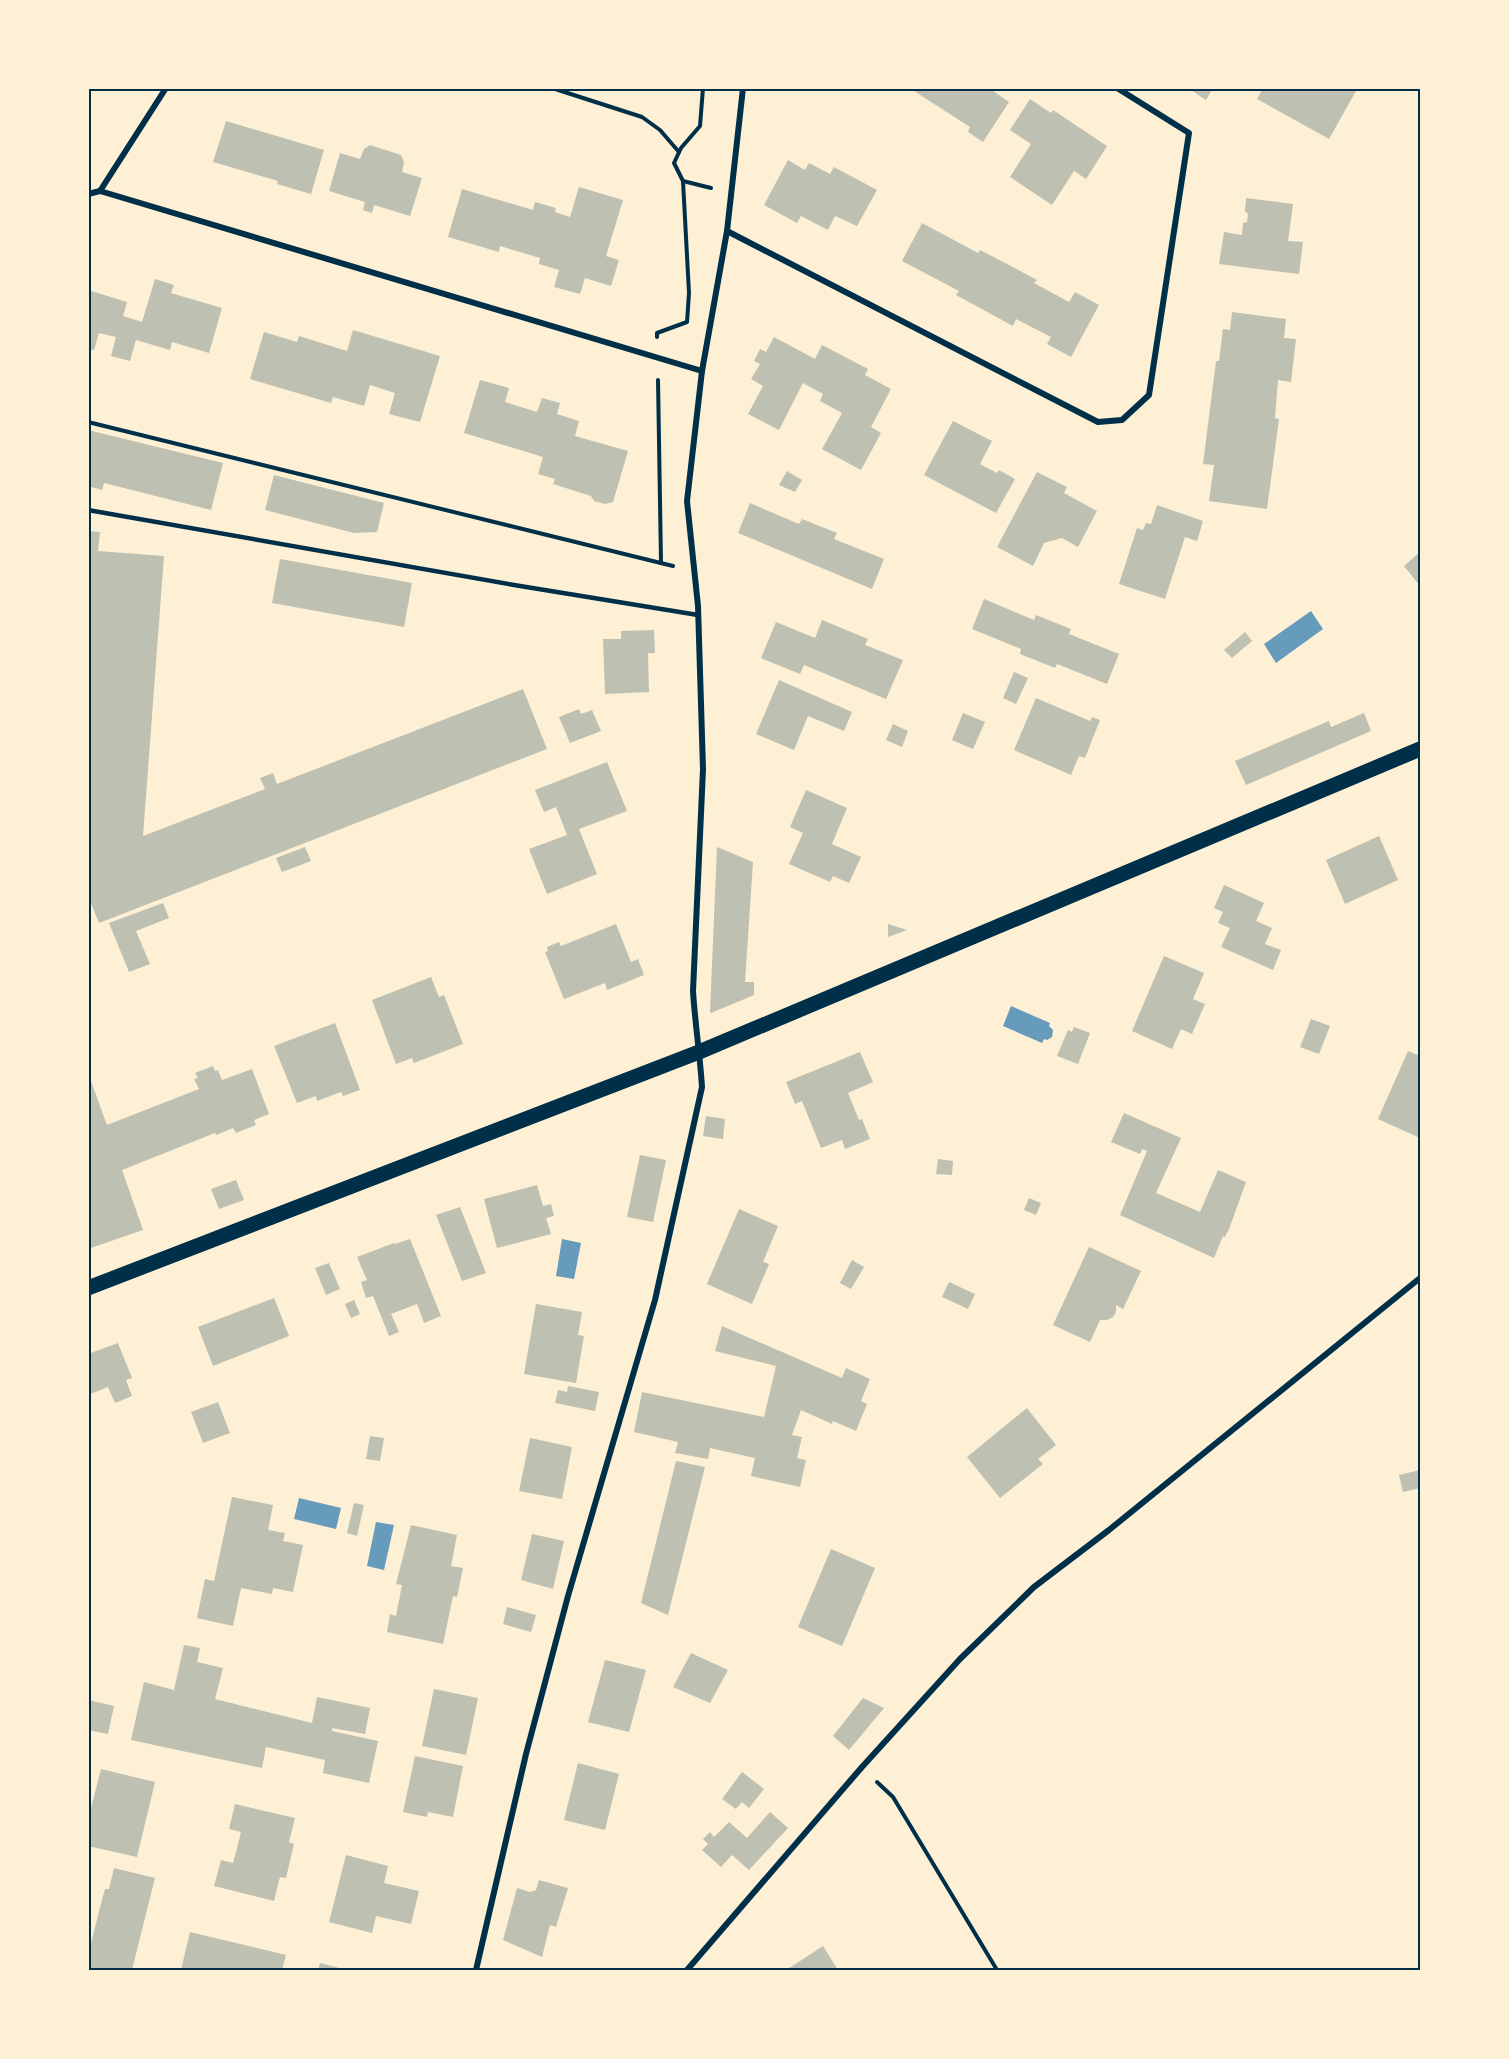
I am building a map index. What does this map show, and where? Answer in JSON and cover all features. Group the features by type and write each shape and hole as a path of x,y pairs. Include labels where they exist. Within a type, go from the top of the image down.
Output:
{"main road":[{"path":"88,1288 699,1052 1420,749"}],"street":[{"path":"100,191 166,88"},
{"path":"476,1971 526,1754 568,1596 655,1300 702,1087 693,992 703,769 698,615 687,501 702,372 727,231 743,88"},
{"path":"727,231 1098,422 1122,420 1149,395 1189,133 1117,88"},
{"path":"88,194 100,191 702,372"},
{"path":"687,1971 862,1767 960,1659 1034,1587 1109,1530 1420,1278"}],"lane":[{"path":"88,510 502,584 698,615"}],"path":[{"path":"552,88 642,117 660,130 679,152"},
{"path":"661,562 657,333 687,322 689,293 682,182 674,163 679,152 700,126 703,88"},
{"path":"682,182 731,192"},
{"path":"88,422 694,571"},
{"path":"862,1767 893,1797 997,1971"}],"water":[{"path":"1311,611 1323,629 1276,663 1264,644"},
{"path":"1011,1006 1050,1023 1049,1026 1053,1030 1052,1037 1044,1039 1042,1043 1003,1026"},
{"path":"562,1239 581,1243 574,1279 556,1276"},
{"path":"299,1498 341,1508 336,1529 294,1519"},
{"path":"376,1522 394,1525 384,1570 367,1566"}],"building":[{"path":"916,88 989,88 1009,102 983,142 968,132 970,127 914,91"},
{"path":"1188,88 1213,88 1206,100"},
{"path":"1263,88 1352,88 1356,91 1329,139 1257,99"},
{"path":"1030,99 1051,113 1053,110 1107,146 1086,179 1074,171 1052,205 1010,177 1031,144 1010,130"},
{"path":"226,121 324,150 311,194 277,184 278,181 213,162"},
{"path":"370,145 401,155 404,162 402,172 422,178 410,216 374,205 372,213 363,210 365,202 329,191 340,153 360,159 364,149"},
{"path":"788,160 805,170 809,163 830,174 834,167 877,190 857,226 835,216 828,230 801,216 797,223 764,205"},
{"path":"579,187 623,200 606,256 619,260 611,286 585,278 580,294 554,287 559,270 539,264 540,258 500,246 499,252 448,237 462,189 533,210 535,202 556,208 555,212 570,217"},
{"path":"1246,198 1293,204 1288,241 1303,242 1299,274 1219,264 1224,232 1242,235 1243,223 1247,222 1248,214 1245,211"},
{"path":"922,223 978,253 980,250 1037,280 1034,283 1069,302 1075,292 1099,305 1071,357 1047,344 1051,337 1016,319 1013,326 956,295 959,291 902,261"},
{"path":"155,279 174,285 171,293 222,308 209,353 172,342 170,350 136,340 130,361 111,356 116,337 99,333 94,350 88,349 88,290 127,302 123,316 142,322"},
{"path":"1232,312 1286,319 1284,338 1296,339 1291,382 1278,380 1275,418 1279,419 1267,509 1209,501 1214,465 1203,464 1216,361 1219,361 1223,329 1230,330"},
{"path":"353,330 440,356 420,422 389,414 395,393 370,385 364,406 333,397 331,403 250,379 264,332 297,342 299,336 347,351"},
{"path":"774,337 815,359 822,345 868,369 865,375 891,389 871,427 881,433 861,470 822,449 842,413 820,401 823,394 803,383 779,430 748,414 763,386 751,379 760,364 754,361 760,349 766,352"},
{"path":"480,380 509,388 505,402 537,412 542,398 560,403 557,414 579,421 575,436 628,451 613,502 605,504 594,501 591,496 553,484 555,479 538,474 543,457 464,433"},
{"path":"953,421 992,441 980,464 997,473 999,470 1015,479 996,513 924,475"},
{"path":"88,430 223,463 211,510 104,483 102,490 88,486"},
{"path":"787,471 802,480 795,492 779,485"},
{"path":"1037,472 1067,487 1064,493 1097,511 1078,547 1062,538 1044,543 1033,566 997,547"},
{"path":"274,475 384,503 377,532 354,533 265,510"},
{"path":"750,503 799,524 802,519 837,533 834,539 884,559 872,589 738,533"},
{"path":"1157,505 1203,521 1197,541 1185,537 1165,599 1119,584 1137,528 1143,530 1146,523 1151,524"},
{"path":"88,531 100,532 98,551 164,556 143,836 265,789 260,778 273,773 277,784 523,689 547,749 99,923 88,896"},
{"path":"1420,552 1420,586 1404,566"},
{"path":"280,559 412,583 404,627 272,603"},
{"path":"984,599 1034,620 1036,615 1071,629 1069,634 1119,654 1107,684 1057,664 1055,668 1020,654 1021,649 972,629"},
{"path":"822,620 868,639 865,645 903,660 886,699 804,665 800,674 761,658 776,622 815,638"},
{"path":"654,630 655,653 648,653 649,692 605,694 603,639 621,639 621,631"},
{"path":"1245,632 1252,641 1232,658 1224,650"},
{"path":"1014,672 1028,678 1016,704 1003,698"},
{"path":"779,680 852,712 844,731 808,716 794,750 756,734"},
{"path":"1036,698 1090,721 1092,717 1100,720 1085,758 1079,756 1071,775 1014,750"},
{"path":"579,709 581,714 592,710 601,731 570,743 559,717"},
{"path":"963,713 985,722 973,749 952,740"},
{"path":"1364,713 1371,731 1246,785 1235,761 1329,721 1331,727"},
{"path":"893,724 908,731 902,747 886,740"},
{"path":"607,762 627,811 579,829 597,874 547,894 529,849 567,835 556,807 544,812 535,790"},
{"path":"806,790 847,808 832,844 861,857 849,883 833,876 830,882 789,864 803,833 790,827"},
{"path":"1379,836 1398,880 1345,904 1326,860"},
{"path":"305,847 311,861 282,872 276,858"},
{"path":"717,847 753,862 745,982 754,982 754,995 711,1013 710,1012"},
{"path":"1224,885 1264,903 1256,921 1272,928 1265,944 1281,950 1273,970 1221,947 1230,928 1218,923 1223,912 1214,908"},
{"path":"163,903 169,918 136,931 150,964 129,972 109,923"},
{"path":"616,924 631,962 638,959 644,975 607,990 605,983 564,999 545,952 548,951 547,947 559,942 561,946"},
{"path":"888,924 907,930 888,937"},
{"path":"1164,956 1204,973 1193,999 1205,1004 1192,1034 1181,1029 1172,1049 1132,1031"},
{"path":"431,977 439,997 444,995 463,1044 414,1063 412,1058 396,1064 372,1000"},
{"path":"1311,1019 1330,1026 1319,1054 1300,1047"},
{"path":"335,1023 360,1090 343,1096 341,1092 317,1101 316,1096 297,1103 274,1046"},
{"path":"1074,1027 1090,1033 1078,1064 1057,1056 1068,1030 1072,1032"},
{"path":"1408,1051 1420,1056 1420,1138 1378,1119"},
{"path":"860,1052 873,1082 848,1093 870,1139 845,1149 842,1140 821,1148 802,1101 795,1104 786,1082"},
{"path":"213,1066 215,1071 218,1070 222,1080 252,1069 269,1114 254,1120 256,1125 236,1133 233,1128 216,1135 215,1133 122,1170 143,1230 88,1249 88,1073 107,1125 199,1089 194,1079 198,1078 195,1073"},
{"path":"1124,1113 1181,1138 1156,1193 1200,1212 1218,1170 1246,1182 1229,1229 1225,1237 1223,1236 1214,1258 1120,1215 1147,1151 1142,1149 1140,1154 1111,1142"},
{"path":"706,1116 725,1119 723,1139 703,1136"},
{"path":"640,1155 666,1160 653,1222 627,1217"},
{"path":"938,1159 953,1161 952,1175 936,1174"},
{"path":"236,1180 244,1200 219,1209 211,1189"},
{"path":"537,1185 543,1206 551,1204 554,1216 546,1218 551,1234 497,1248 484,1199"},
{"path":"1029,1198 1041,1203 1036,1215 1024,1210"},
{"path":"460,1207 486,1273 462,1281 436,1215"},
{"path":"739,1209 778,1226 763,1262 769,1264 752,1304 707,1284"},
{"path":"410,1239 441,1316 424,1323 417,1304 391,1314 399,1332 389,1336 373,1296 366,1298 361,1282 367,1280 357,1257"},
{"path":"1089,1247 1141,1271 1123,1309 1116,1305 1113,1317 1100,1320 1090,1342 1053,1325"},
{"path":"852,1260 864,1267 851,1289 840,1283"},
{"path":"329,1263 340,1289 326,1295 315,1268"},
{"path":"949,1282 975,1294 968,1309 942,1297"},
{"path":"274,1298 289,1336 213,1366 198,1327"},
{"path":"354,1300 360,1314 351,1318 345,1304"},
{"path":"536,1304 582,1312 578,1335 584,1336 576,1383 524,1374"},
{"path":"722,1326 842,1378 846,1368 870,1379 861,1401 867,1404 856,1431 833,1421 832,1424 801,1410 792,1435 802,1437 797,1458 806,1460 800,1487 751,1476 755,1458 710,1448 708,1459 675,1453 678,1442 634,1432 642,1392 764,1417 776,1366 715,1351"},
{"path":"118,1343 132,1378 126,1380 132,1396 115,1403 108,1387 88,1395 88,1354"},
{"path":"568,1386 599,1392 595,1411 555,1403 558,1390 567,1392"},
{"path":"218,1402 230,1433 203,1443 191,1412"},
{"path":"1027,1408 1056,1445 1038,1459 1043,1464 1000,1498 967,1457"},
{"path":"370,1436 384,1438 380,1461 366,1459"},
{"path":"530,1438 572,1447 562,1499 519,1491"},
{"path":"676,1461 705,1467 668,1615 641,1603"},
{"path":"1420,1470 1420,1488 1403,1492 1399,1475"},
{"path":"232,1497 273,1505 268,1530 285,1533 283,1541 303,1545 293,1592 273,1588 272,1594 241,1588 233,1626 197,1618 205,1579 214,1581"},
{"path":"354,1503 364,1505 357,1536 347,1533"},
{"path":"411,1525 457,1535 451,1566 463,1568 457,1597 453,1596 443,1644 387,1632 390,1614 396,1616 402,1585 396,1584"},
{"path":"532,1534 564,1541 553,1589 521,1580"},
{"path":"831,1549 875,1568 842,1646 798,1627"},
{"path":"507,1607 536,1615 531,1632 503,1624"},
{"path":"184,1645 200,1648 197,1662 223,1668 215,1699 312,1723 317,1697 370,1708 365,1734 332,1728 332,1731 378,1741 369,1783 323,1773 325,1760 266,1747 262,1768 131,1740 144,1682 174,1690"},
{"path":"691,1653 728,1670 710,1703 673,1687"},
{"path":"605,1660 646,1670 629,1732 588,1722"},
{"path":"434,1689 478,1698 466,1755 422,1746"},
{"path":"863,1698 884,1708 849,1750 833,1736"},
{"path":"88,1700 114,1706 108,1734 88,1730"},
{"path":"415,1756 463,1766 453,1817 428,1812 427,1817 403,1812"},
{"path":"578,1763 619,1774 605,1830 564,1820"},
{"path":"101,1769 155,1782 137,1857 88,1846 88,1820"},
{"path":"742,1772 764,1789 749,1808 742,1802 736,1809 722,1799"},
{"path":"235,1804 295,1818 289,1842 294,1844 286,1878 280,1877 274,1901 214,1886 221,1860 233,1863 237,1848 241,1832 229,1829"},
{"path":"770,1812 788,1828 749,1870 732,1855 721,1867 702,1850 708,1844 703,1839 710,1832 714,1837 729,1822 747,1838"},
{"path":"346,1855 388,1866 384,1883 419,1891 411,1924 376,1916 372,1933 329,1922"},
{"path":"114,1868 155,1878 132,1970 88,1970 88,1956 99,1911 105,1889 109,1889"},
{"path":"539,1880 568,1888 556,1927 550,1925 542,1957 503,1940 517,1888 530,1892 536,1890"},
{"path":"190,1932 286,1955 282,1970 181,1970"},
{"path":"823,1946 838,1970 783,1970 791,1967"},
{"path":"320,1963 347,1970 318,1970"}]}
